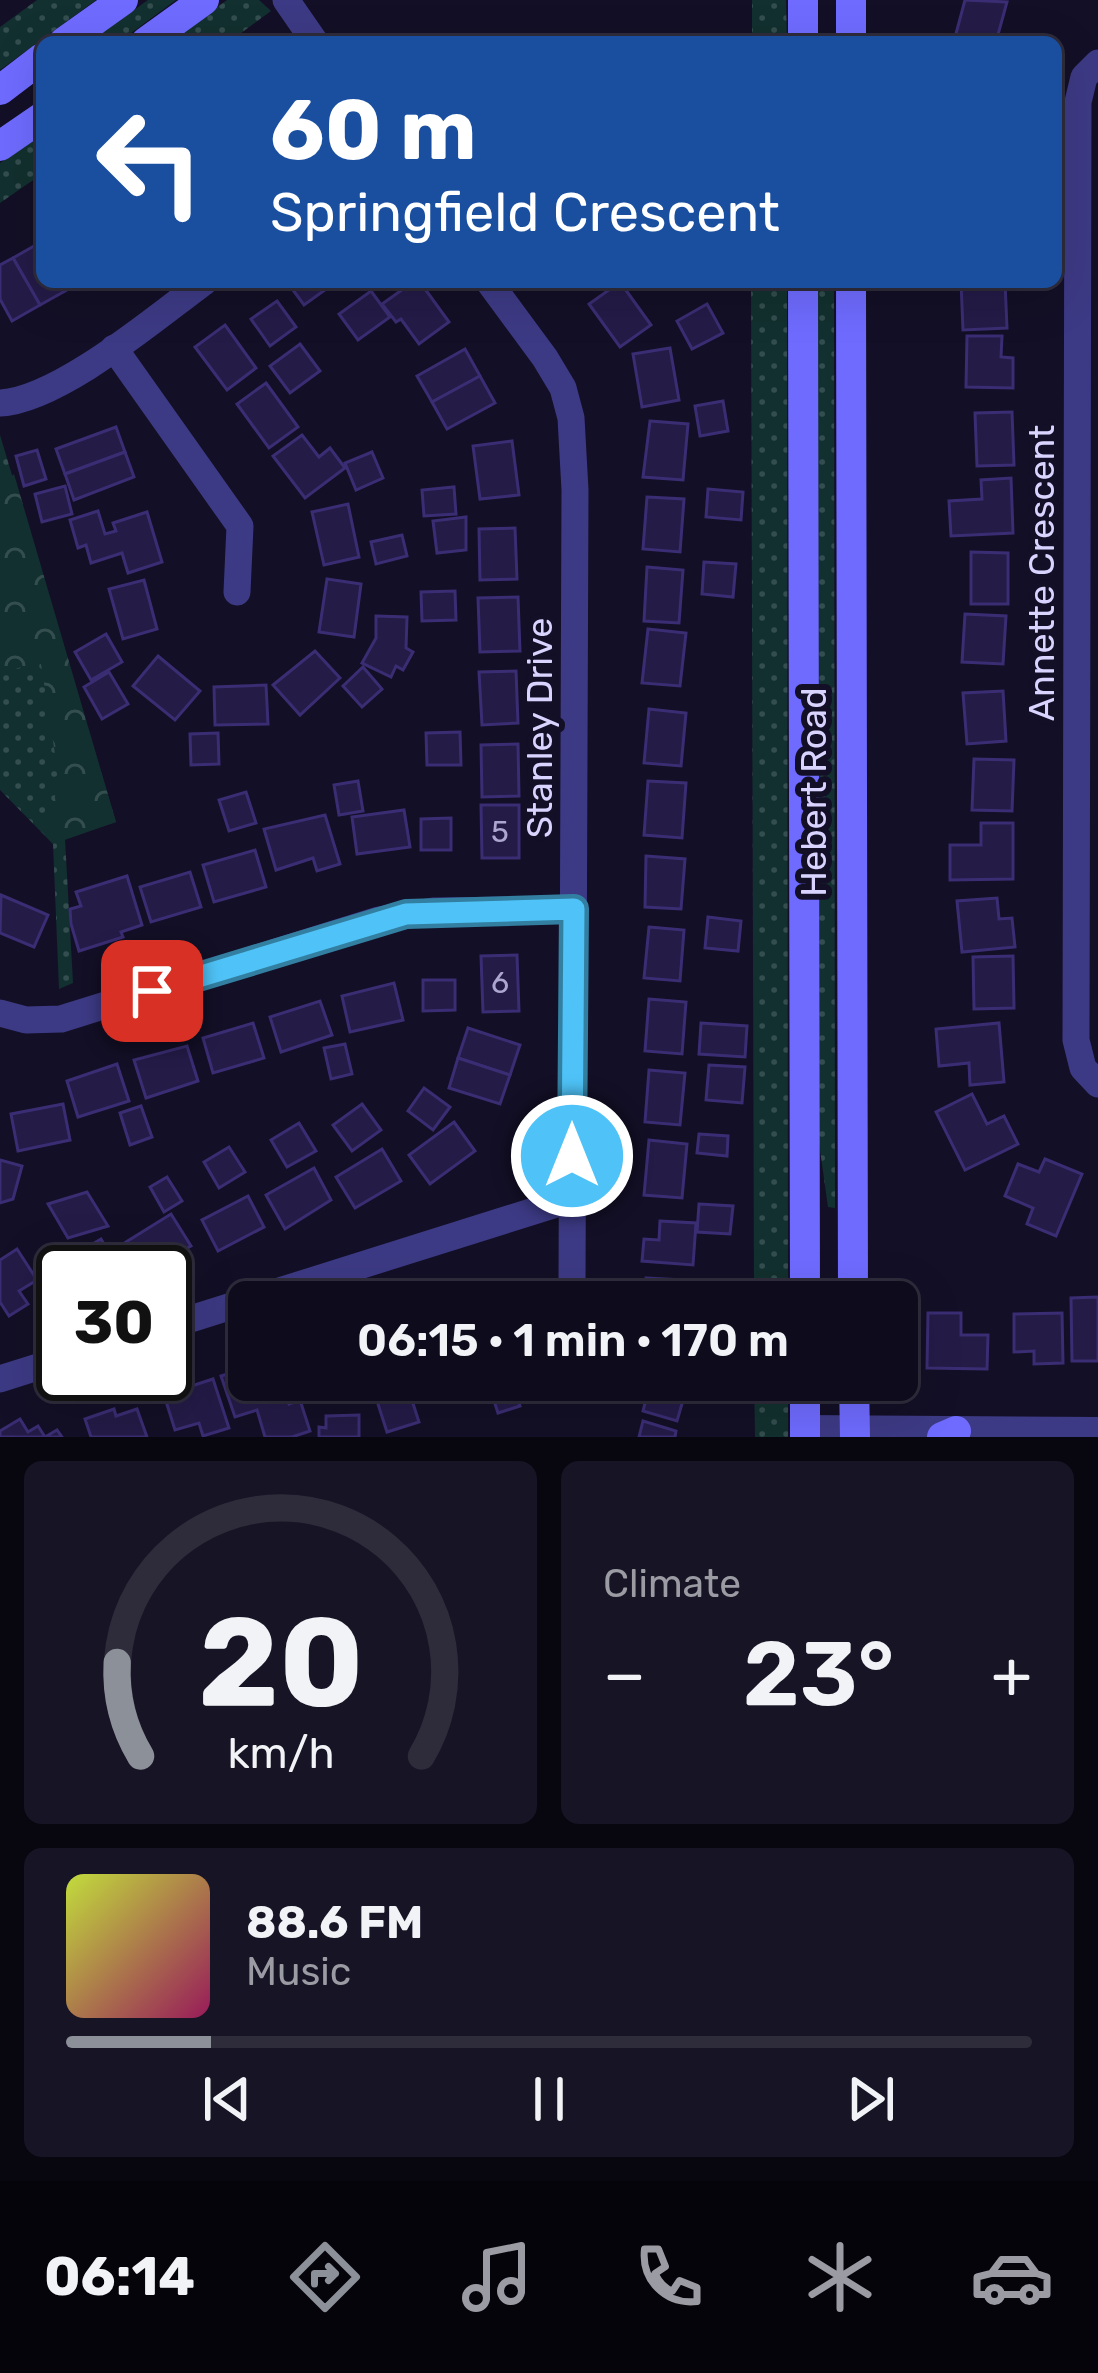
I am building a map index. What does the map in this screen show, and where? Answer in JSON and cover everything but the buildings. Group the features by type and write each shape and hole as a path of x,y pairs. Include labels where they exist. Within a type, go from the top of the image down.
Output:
{"main road":[{"path":"72,36 123,0"},
{"path":"154,36 204,0"},
{"path":"803,0 803,36"},
{"path":"851,0 851,36"},
{"path":"0,89 36,62"},
{"path":"0,146 36,121"},
{"name":"Hebert Road","path":"803,288 805,1281"},
{"name":"Hebert Road","path":"851,288 854,1281"},
{"path":"805,1401 805,1433"},
{"path":"854,1401 854,1433"}],"street":[{"path":"286,0 311,36"},
{"name":"Annette Crescent","path":"1098,62 1084,77 1078,102 1076,1040 1083,1068 1098,1084"},
{"path":"0,403 15,403 51,388 196,288"},
{"name":"Stanley Drive","path":"493,288 545,358 572,418 572,1281"},
{"path":"114,348 240,526 237,592"},
{"path":"0,1013 26,1020 73,1016 406,914 574,909"},
{"path":"192,1318 572,1198"},
{"path":"0,1378 36,1367"},
{"path":"805,1433 1098,1432"}],"green space":[{"path":"37,0 96,0 47,36 36,36 36,44 0,70 0,27"},
{"path":"148,0 176,0 127,36 97,36"},
{"path":"227,0 259,0 271,11 237,36 177,36"},
{"path":"752,0 786,0 787,36 752,36"},
{"path":"36,137 36,178 0,203 0,163"},
{"path":"751,288 787,288 788,1281 754,1281"},
{"path":"817,288 834,288 835,1208 828,1207 818,1136"},
{"path":"0,435 116,822 65,839 73,983 59,989 53,844 0,790"},
{"path":"14,474 116,822 53,844 39,829 60,786 41,664 0,671 0,487"},
{"path":"754,1401 788,1401 788,1437 755,1437"}],"route":[{"path":"152,991 406,914 574,909 572,1156"}]}
